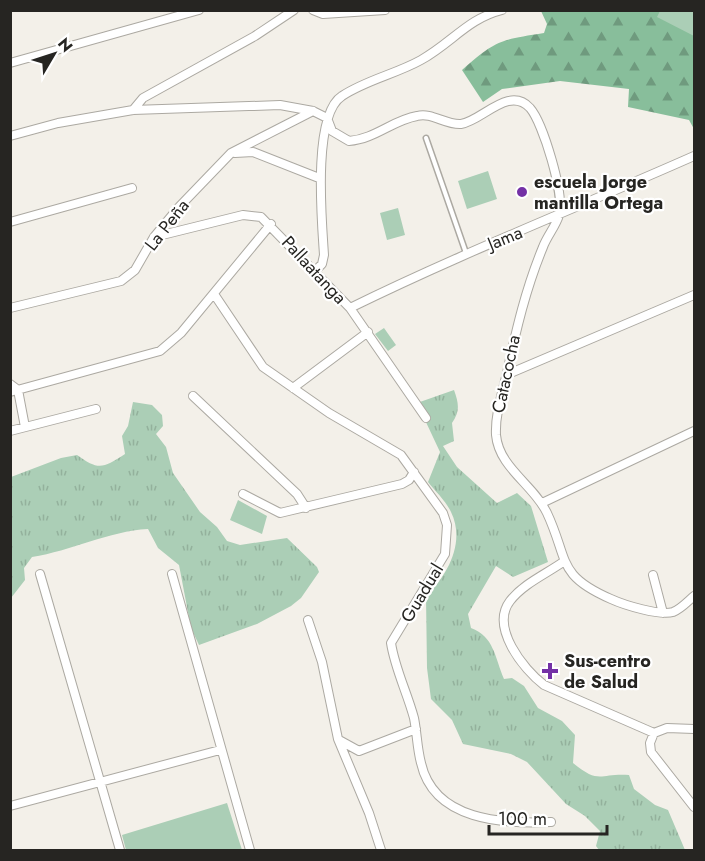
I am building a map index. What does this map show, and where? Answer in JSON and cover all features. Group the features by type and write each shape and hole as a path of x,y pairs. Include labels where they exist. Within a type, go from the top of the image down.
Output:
{"street":[{"path":"10,63 199,10"},
{"path":"313,10 323,14 385,10"},
{"path":"315,270 322,264 324,255 319,178 327,118 335,101 413,65 444,46 473,21 502,10"},
{"path":"133,110 143,98 255,36 287,11"},
{"name":"Catacocha","path":"327,118 332,131 339,137 350,141 378,134 417,116 428,115 453,124 464,124 506,101 519,101 530,107 537,119 562,196 559,216 543,245 519,312 497,414 496,437 503,458 542,503 563,562"},
{"path":"10,136 58,123 133,110 280,105 312,111 327,118"},
{"name":"La Peña","path":"10,308 121,281 135,270 154,237 231,153 312,111"},
{"path":"231,153 253,152 319,178"},
{"name":"Jama","path":"350,308 466,253 559,216 694,156"},
{"path":"10,222 132,188"},
{"name":"Pallaatanga","path":"154,237 243,215 261,217 271,224 350,308 426,418"},
{"path":"14,391 160,351 171,343 214,294 271,224"},
{"name":"Guadual","path":"214,294 263,367 329,414 401,455 443,513 448,539 445,555 391,643 393,659 416,729 421,764 430,788 444,802 468,813 492,820 520,823 551,822"},
{"path":"506,375 694,295"},
{"path":"294,388 368,332"},
{"path":"10,384 25,427"},
{"path":"194,396 297,494 306,508"},
{"path":"10,431 96,409"},
{"path":"542,503 694,431"},
{"path":"243,494 280,513 402,484 409,480 414,472"},
{"path":"694,596 674,612 663,612 620,603 601,595 570,574 563,562 519,591 508,603 504,619 516,655 528,673 543,685 654,733 667,728 694,729"},
{"path":"40,574 120,850"},
{"path":"172,574 250,850"},
{"path":"653,575 663,612"},
{"path":"308,620 322,662 338,739 369,813 381,850"},
{"path":"338,739 353,750 359,751 416,729"},
{"path":"654,733 650,743 651,752 694,807"},
{"path":"10,806 100,780 220,750"}],"lane":[{"path":"426,138 466,253"}],"green space":[{"path":"541,11 694,11 694,129 689,120 628,107 629,89 560,81 502,89 483,102 462,70 499,43 544,33 547,24"},
{"path":"660,11 694,11 694,36 657,17"},
{"path":"488,171 497,199 467,209 458,181"},
{"path":"398,208 405,235 387,240 380,213"},
{"path":"384,328 396,345 388,351 375,334"},
{"path":"454,390 458,407 452,423 454,441 443,446 457,467 497,503 517,493 531,506 548,562 513,577 496,566 468,614 471,628 485,636 489,642 504,679 512,678 524,686 538,708 562,721 575,735 573,763 595,776 629,775 634,789 655,805 668,810 685,850 599,850 596,846 600,831 585,816 566,804 527,762 511,754 463,744 452,720 431,699 427,668 426,597 447,569 455,547 456,535 449,508 428,482 440,452 417,403"},
{"path":"133,402 152,405 162,415 163,426 156,434 166,447 173,473 200,512 217,527 227,541 240,545 287,538 317,567 319,572 301,598 291,606 257,624 199,645 191,628 179,565 158,548 148,529 119,533 32,557 24,568 25,580 11,598 11,477 61,458 77,455 91,464 101,466 118,459 125,454 122,436 128,426"},
{"path":"238,500 267,516 262,534 230,520"},
{"path":"227,803 242,850 126,850 122,835"}],"place":[{"name":"escuela Jorge mantilla Ortega","path":"522,192"},
{"name":"Sus-centro de Salud","path":"550,671"}]}
